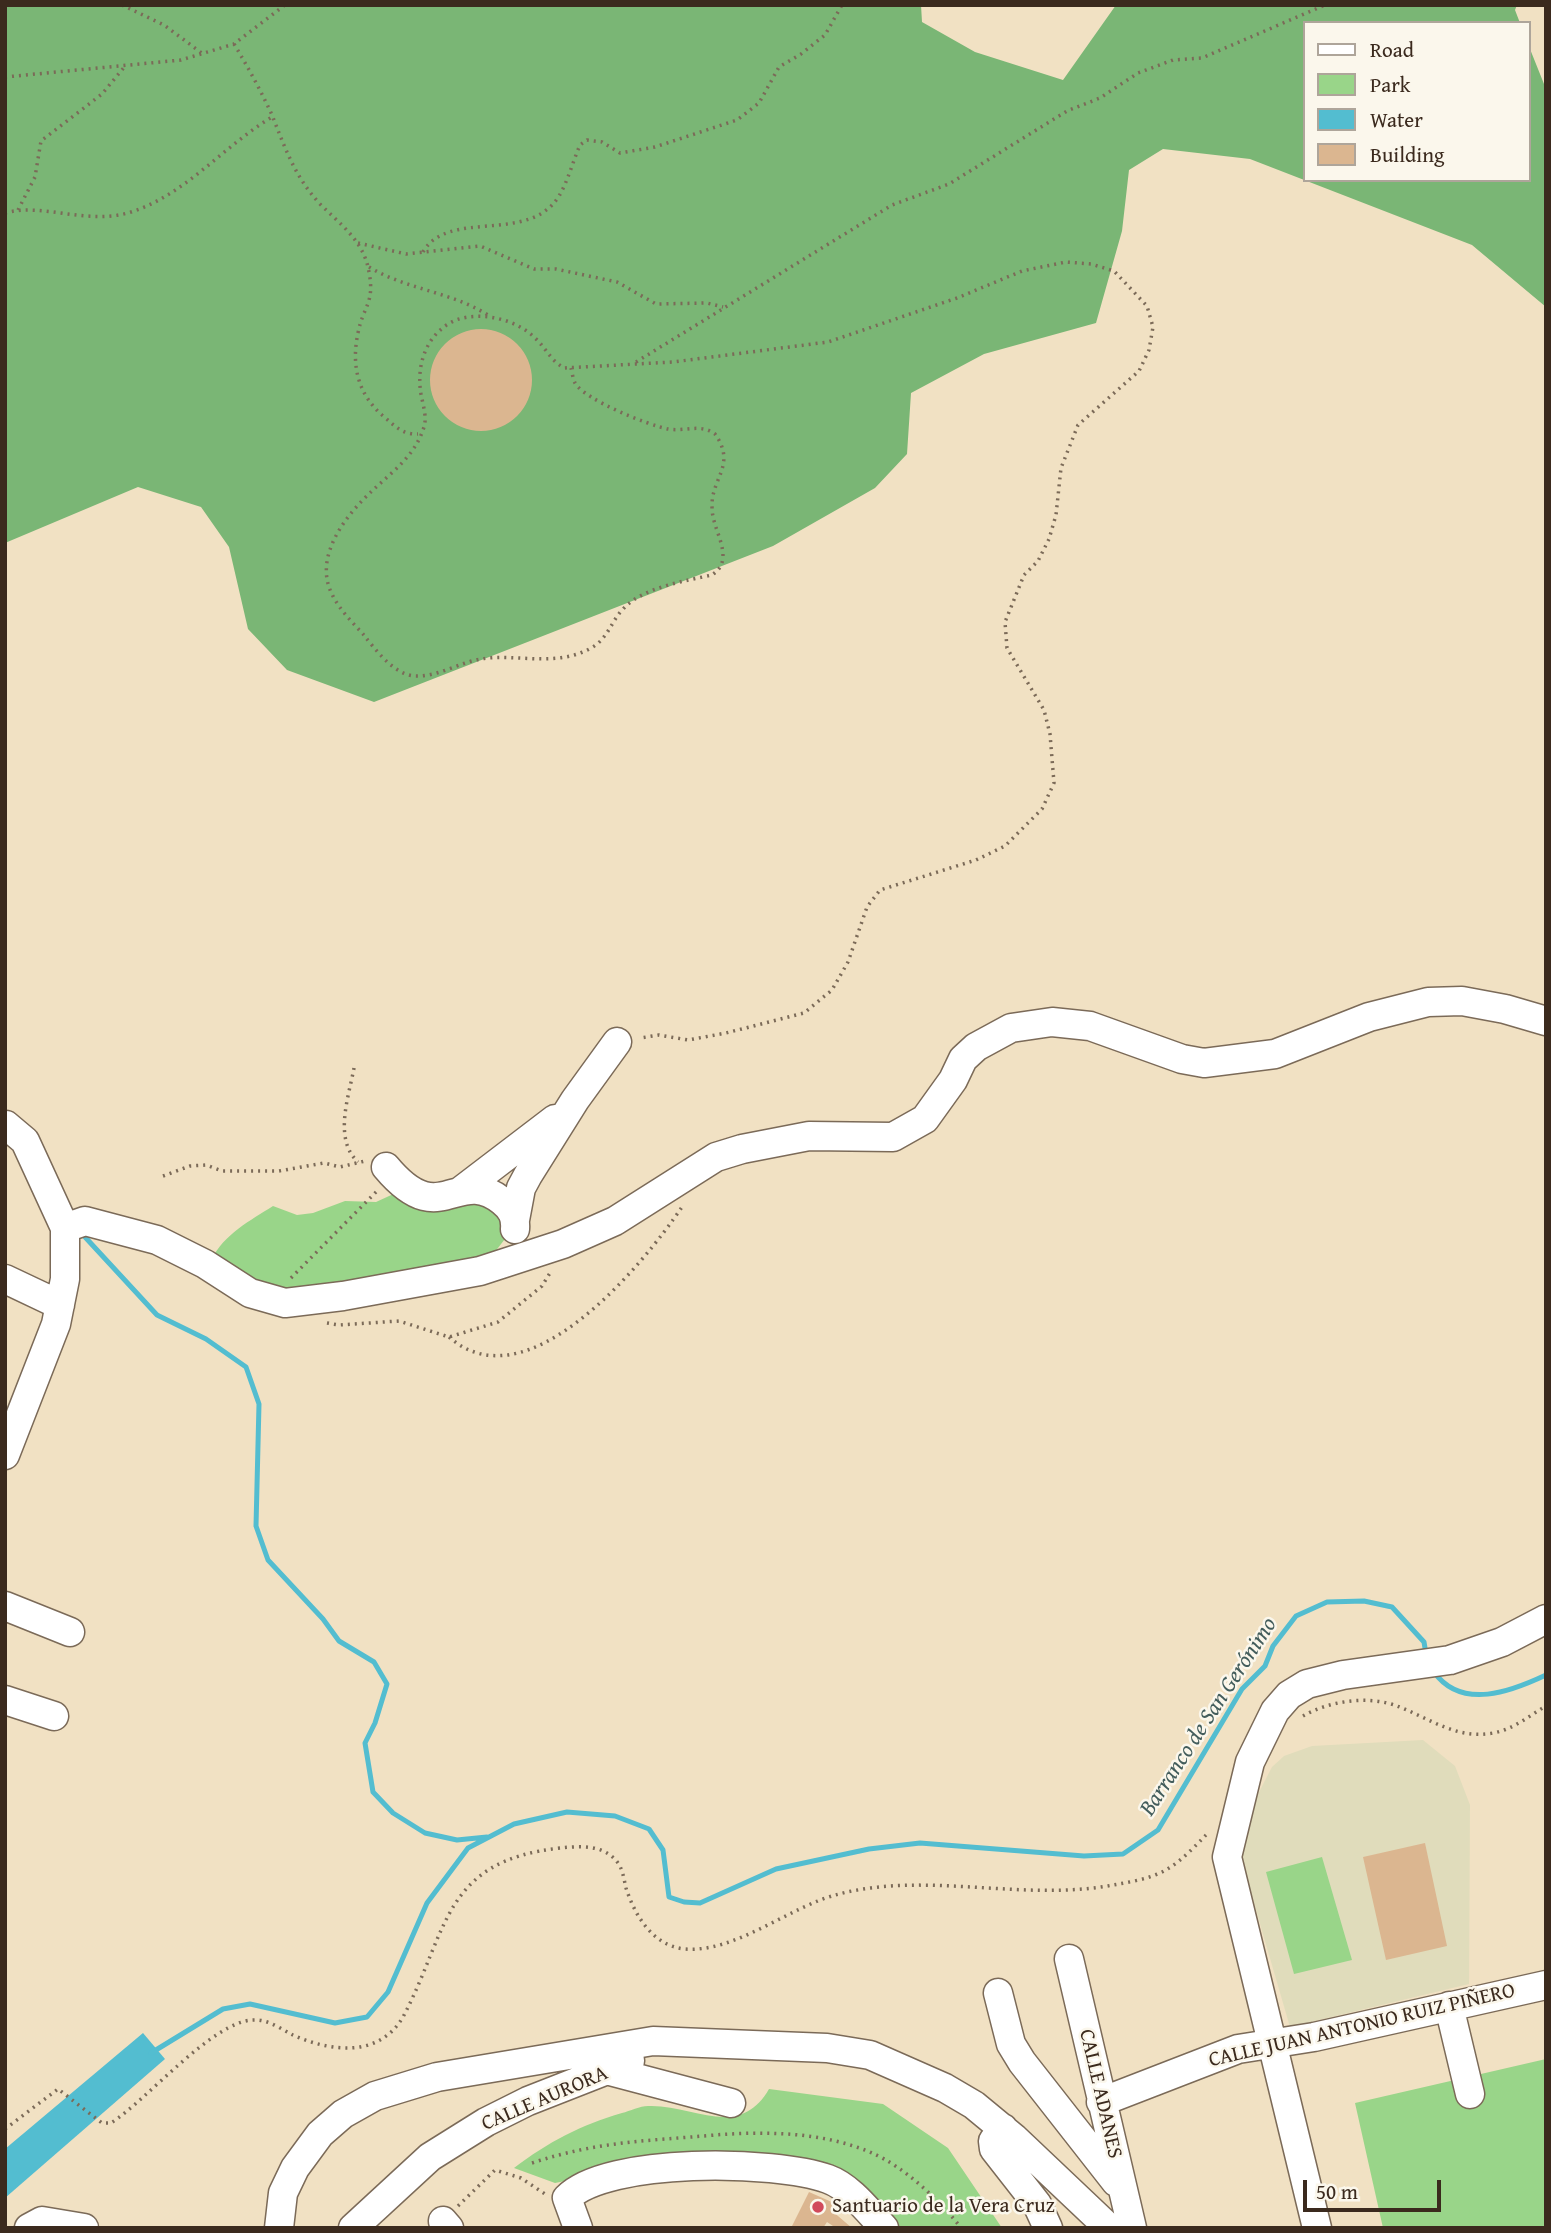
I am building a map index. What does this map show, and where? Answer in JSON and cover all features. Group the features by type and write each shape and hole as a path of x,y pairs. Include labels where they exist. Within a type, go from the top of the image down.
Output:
{"street":[{"path":"65,1228 85,1221 157,1240 205,1264 250,1293 285,1303 372,1291 497,1266 563,1244 615,1221 716,1157 765,1143 809,1136 893,1138 925,1119 953,1080 963,1059 976,1046 1010,1028 1030,1023 1090,1026 1182,1059 1204,1063 1275,1054 1370,1017 1428,1002 1462,1001 1505,1009 1546,1021"},
{"path":"497,1266 514,1235 521,1188 575,1100 617,1042"},
{"path":"462,1190 553,1121 575,1100"},
{"path":"5,1455 29,1399 60,1305 65,1279 65,1228 24,1141 6,1125"},
{"path":"388,1170 407,1188 427,1197 462,1190 490,1193 510,1208 515,1220"},
{"path":"5,1279 60,1305"},
{"path":"5,1605 70,1632"},
{"path":"1317,2228 1227,1857 1251,1762 1275,1712 1289,1695 1307,1685 1343,1675 1450,1660 1502,1642 1546,1619"},
{"path":"5,1700 54,1716"},
{"name":"CALLE ADANES","path":"1069,1959 1132,2228"},
{"name":"CALLE JUAN ANTONIO RUIZ PIÑERO","path":"1101,2102 1214,2057 1258,2044 1274,2043 1546,1985"},
{"path":"998,1993 1012,2044 1022,2062 1122,2190"},
{"path":"1449,2006 1470,2094"},
{"path":"279,2228 283,2193 295,2168 320,2133 343,2114 375,2096 437,2077 653,2041 827,2048 870,2055 945,2088 1003,2128 1109,2228"},
{"name":"CALLE AURORA","path":"352,2228 430,2157 486,2122 528,2101 630,2061 628,2046"},
{"path":"610,2071 731,2103"},
{"path":"1003,2128 993,2141 994,2149 1037,2204 1048,2228"},
{"path":"578,2228 567,2198 578,2186 667,2167 719,2165 782,2168 829,2179 848,2192 884,2228"},
{"path":"29,2228 42,2221 84,2228"}],"path":[{"path":"122,5 164,25 203,54"},
{"path":"5,77 181,60 234,44 285,5"},
{"path":"423,252 429,242 449,231 522,221 545,210 559,197 580,145 587,140 602,142 620,153 655,147 737,120 759,103 779,67 825,35 842,5"},
{"path":"634,363 892,205 949,184 1067,111 1100,97 1138,73 1173,60 1202,58 1325,5"},
{"path":"234,44 272,117 284,152 318,202 358,243 368,266 372,299 358,332 355,362 360,389 376,410 398,429 409,435 419,434"},
{"path":"18,210 36,177 41,141 102,94 126,65"},
{"path":"5,214 18,210 87,218 133,212 183,185 250,130 272,117"},
{"path":"358,243 406,254 480,246 500,252 534,269 556,270 617,282 656,304 706,303 723,307"},
{"path":"571,368 576,384 597,400 669,429 708,429 722,443 723,471 712,504 723,556 718,571 636,599 624,607 608,633 591,648 564,657 523,660 482,658 414,676 397,669 345,614 330,590 327,570 331,548 344,520 404,464 424,428 420,361 429,343 453,321 472,316 493,318 516,325 535,338 556,363 571,368 673,362 828,342 966,294 1022,271 1066,262 1091,264 1114,271 1147,306 1153,327 1149,350 1139,372 1078,425 1061,468 1056,515 1049,539 1038,561 1024,575 1005,622 1007,648 1044,710 1050,734 1054,783 1042,809 1005,846 976,860 880,890 867,908 848,962 832,989 804,1013 726,1034 688,1040 659,1035 617,1042"},
{"path":"368,266 400,282 470,305 493,318"},
{"path":"354,1068 346,1105 345,1131 350,1155 358,1162"},
{"path":"163,1176 176,1170 206,1165 222,1171 253,1171 324,1163 340,1167 377,1158 388,1170 381,1187 269,1299"},
{"path":"320,1321 339,1325 399,1321 449,1337 464,1350 485,1355 511,1354 560,1337 600,1303 656,1245 688,1198 698,1167"},
{"path":"449,1337 498,1322 519,1307 542,1286 563,1244"},
{"path":"1295,1721 1312,1711 1340,1703 1375,1700 1397,1705 1459,1733 1483,1734 1509,1728 1546,1706"},
{"path":"5,2129 50,2093 61,2090 102,2123 115,2121 212,2038 246,2021 267,2022 295,2035 335,2048 359,2048 381,2040 397,2027 403,2017 458,1897 487,1868 513,1856 568,1847 597,1848 606,1852 620,1866 633,1909 646,1928 671,1945 690,1949 727,1941 821,1899 855,1891 919,1887 1055,1892 1130,1882 1173,1866 1214,1826"},
{"path":"446,2225 495,2169 521,2178 546,2194 567,2198"}],"shaded area":[{"path":"1423,1740 1455,1766 1470,1805 1469,1984 1290,2027 1238,1848 1240,1829 1272,1767 1284,1756 1312,1746"}],"green space":[{"path":"5,5 921,5 922,22 975,52 1063,80 1116,5 1517,5 1515,10 1519,21 1302,21 1302,179 1250,159 1163,149 1129,170 1122,231 1096,323 984,354 911,393 907,454 875,488 773,546 374,702 287,670 248,629 229,547 201,507 138,487 5,543"},
{"path":"1530,49 1546,89 1546,307 1472,245 1309,182 1530,182"},
{"path":"400,1191 496,1205 508,1235 491,1257 335,1288 267,1290 212,1259 230,1235 273,1206 297,1215 313,1213 345,1201 376,1202"},
{"path":"1322,1857 1352,1960 1294,1974 1266,1872"},
{"path":"1546,2059 1546,2228 1383,2228 1355,2103"},
{"path":"769,2089 883,2104 948,2148 1002,2228 897,2228 844,2177 669,2160 555,2183 514,2168 565,2135 638,2108 665,2107 729,2117 744,2113 757,2105"}],"water":[{"path":"143,2033 165,2059 5,2198 5,2149"}],"building":[{"path":"481,329 501,333 517,344 528,360 532,380 528,400 517,416 501,427 481,431 461,427 445,416 434,400 430,380 434,360 445,344 461,333"},
{"path":"1425,1843 1447,1946 1386,1960 1363,1857"},
{"name":"Santuario de la Vera Cruz","path":"809,2192 834,2203 831,2210 852,2228 836,2228 827,2222 823,2228 791,2228"}],"waterway":[{"path":"85,1237 157,1315 206,1339 246,1367 259,1404 256,1526 268,1560 323,1619 339,1641 374,1662 387,1684 375,1723 365,1743 373,1792 393,1813 425,1833 457,1840 487,1837"},
{"name":"Barranco de San Gerónimo","path":"151,2053 223,2009 250,2004 335,2023 367,2017 388,1992 427,1903 468,1848 514,1824 567,1812 615,1816 649,1829 663,1850 669,1897 700,1903 776,1869 869,1849 920,1843 1084,1856 1123,1854 1158,1830 1242,1689 1265,1666 1273,1646 1296,1616 1327,1602 1364,1601 1392,1607 1424,1642 1426,1654"},
{"name":"Barranco de San Gerónimo","path":"1434,1672 1445,1684 1473,1694 1503,1691 1546,1675"}],"place":[{"name":"Santuario de la Vera Cruz","path":"818,2207"}]}
